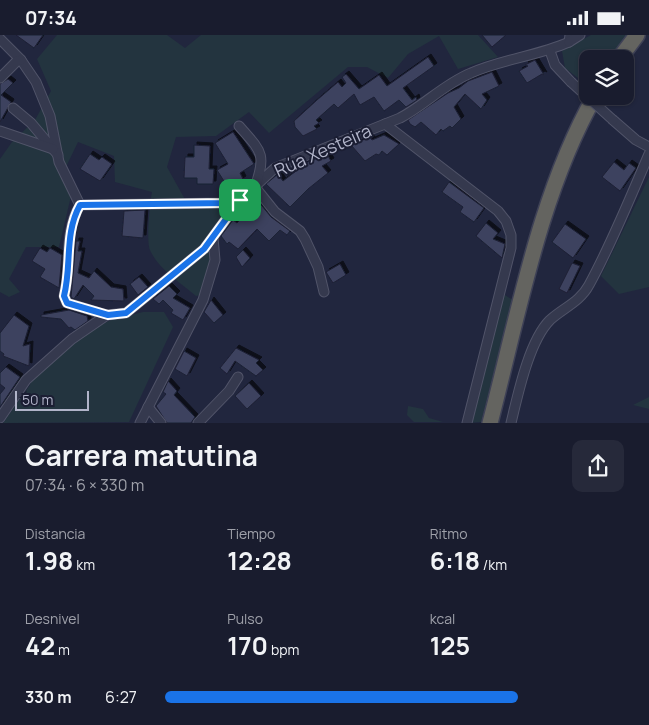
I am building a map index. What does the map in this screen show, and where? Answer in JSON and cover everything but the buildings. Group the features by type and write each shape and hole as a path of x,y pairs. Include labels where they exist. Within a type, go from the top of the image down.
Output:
{"highway":[{"path":"626,50 637,35"},
{"path":"490,423 556,179 580,123 590,105"}],"street":[{"name":"Rúa Xesteira","path":"108,315 126,313 177,272 213,238 240,200 275,168 385,124 418,108 450,83 470,73 550,51 570,38 580,35"},
{"path":"0,39 21,61 36,82 50,115 55,153"},
{"path":"550,51 555,65 571,83 636,141 649,147"},
{"path":"0,78 18,61 21,61"},
{"path":"13,109 31,123 55,153 80,205"},
{"path":"385,124 498,211 506,221 511,235 507,264 467,423"},
{"path":"239,126 262,155 262,168 255,187 274,212 306,239 318,267 324,292"},
{"path":"0,131 55,153"},
{"path":"510,423 524,373 541,334 550,321 580,298 589,286 615,234 649,154"},
{"path":"80,205 225,203 240,200"},
{"path":"80,205 73,217 68,243 68,282 64,296 67,303 108,315"},
{"path":"140,423 203,300 215,261 213,238"},
{"path":"0,418 26,380 72,339 108,315"},
{"path":"198,423 230,391 238,377"},
{"path":"148,407 161,423"}],"shaded area":[{"path":"57,35 167,35 185,48 201,35 478,35 498,57 458,69 439,36 408,54 388,78 367,67 348,67 269,133 249,112 216,136 176,137 167,167 187,203 219,206 225,215 213,238 215,260 205,294 196,296 158,263 150,250 148,231 152,192 115,182 114,156 78,142 64,171 71,196 59,247 26,247 9,279 20,292 9,297 0,292 0,159 12,142 35,120 51,91 37,59"},
{"path":"591,35 627,35 615,50 579,50 579,79 565,68 562,51"},
{"path":"649,177 649,287 619,294 601,276"},
{"path":"500,292 513,300 481,422 467,423"},
{"path":"143,312 164,312 173,327 129,422 3,423 30,385 32,375 72,339 111,320"},
{"path":"649,397 649,409 633,405"},
{"path":"408,406 423,409 429,418 443,422 414,422 407,415"}],"route":[{"path":"240,200 204,249 126,313 108,315 77,304 67,303 64,296 68,282 68,243 73,217 80,205 161,205 225,203 240,200"}]}
